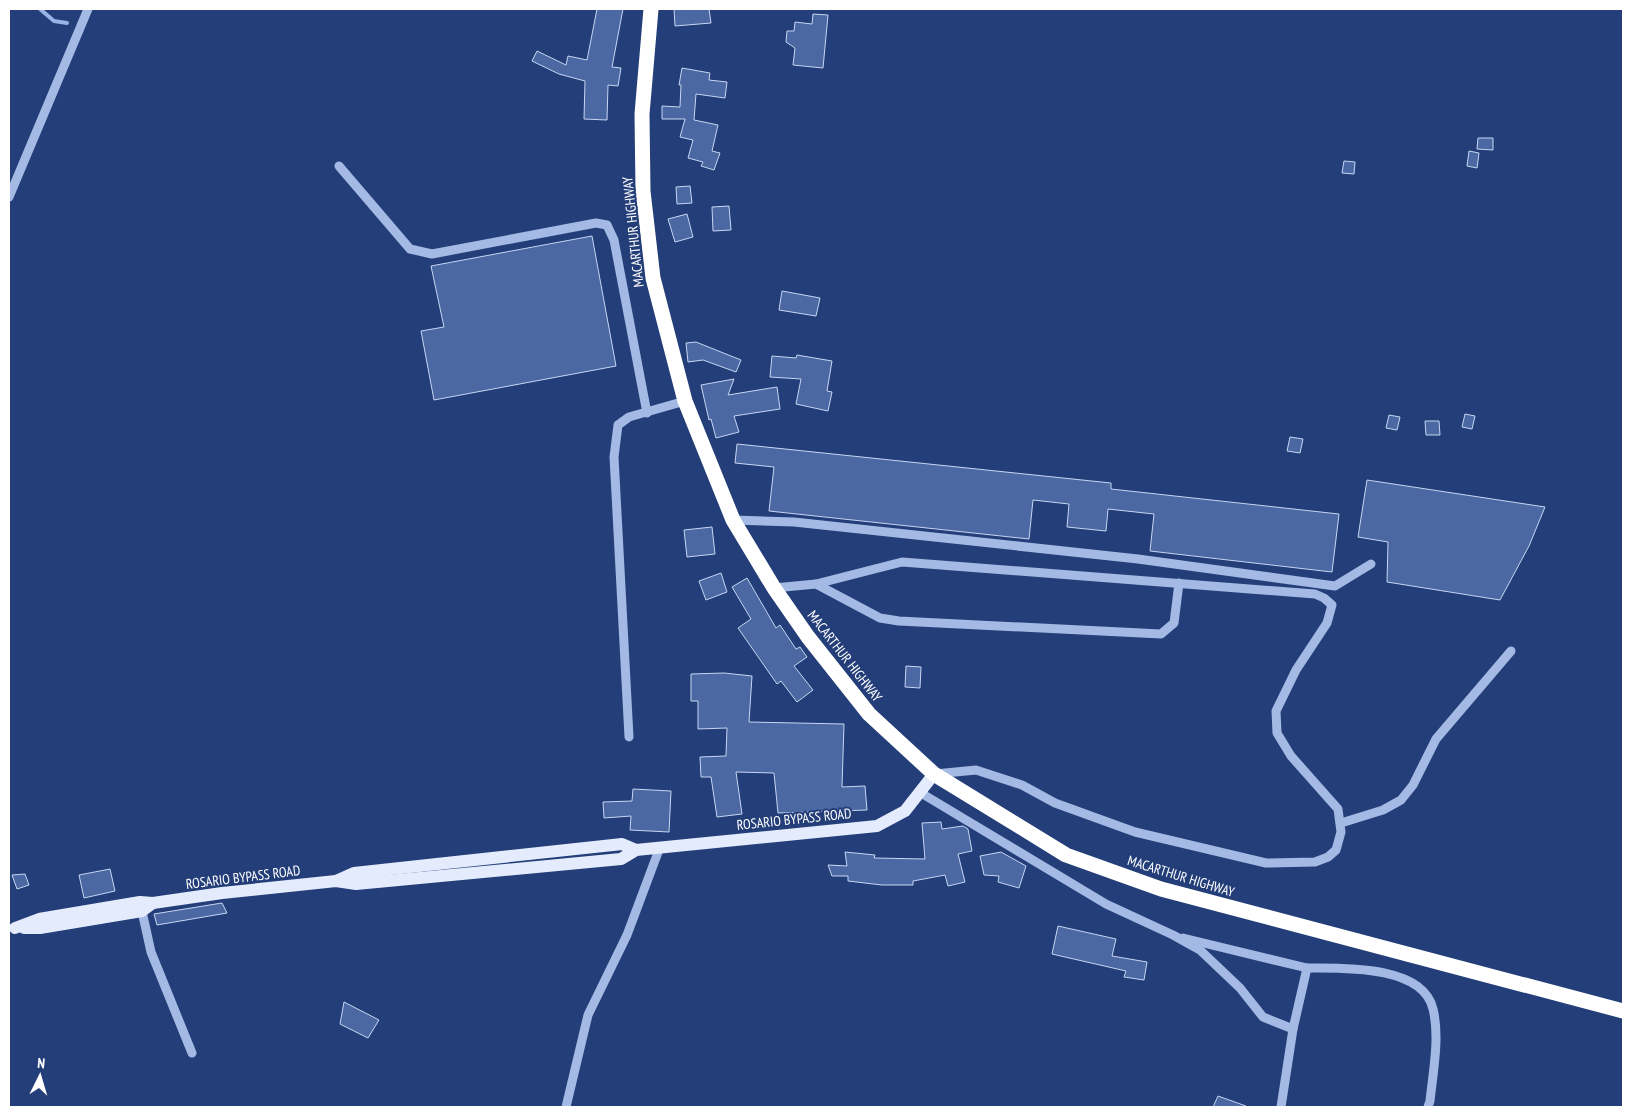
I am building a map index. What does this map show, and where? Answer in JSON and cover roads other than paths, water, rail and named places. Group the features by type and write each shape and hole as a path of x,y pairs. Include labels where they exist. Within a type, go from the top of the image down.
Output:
{"highway":[{"name":"MACARTHUR HIGHWAY","path":"651,9 642,114 643,191 652,278 685,401 733,520 774,588 831,669 869,714 934,774 1066,855 1161,889 1623,1011"}],"main road":[{"name":"ROSARIO BYPASS ROAD","path":"12,928 39,918 141,906 222,893 336,881 354,873 622,844 636,850 877,826 905,811 934,774"}],"street":[{"path":"9,197 88,9"},
{"path":"339,166 410,249 432,254 596,223 607,225 614,240 647,413"},
{"path":"629,737 614,457 618,425 629,417 685,401"},
{"path":"733,520 794,522 1128,558 1335,586 1371,564"},
{"path":"774,588 816,584 902,562 1314,594 1324,598 1332,605 1327,623 1296,670 1276,711 1277,733 1291,756 1338,809 1342,823 1336,850 1328,857 1315,862 1266,863 1135,832 1055,803 1022,785 976,770 934,774"},
{"path":"816,584 880,618 899,621 1161,634 1174,623 1179,583"},
{"path":"1342,823 1383,810 1401,800 1413,786 1436,739 1511,651"},
{"path":"921,793 1098,900 1173,935 1200,950 1240,988 1264,1017 1293,1029"},
{"path":"566,1107 588,1015 627,936 660,847"},
{"path":"141,906 151,952 192,1053"},
{"path":"1173,935 1307,968 1370,971 1412,981 1424,990 1433,1008 1435,1042 1428,1107"},
{"path":"1281,1107 1293,1029 1307,968"}],"waterway":[{"path":"40,9 54,21 67,23"}]}
